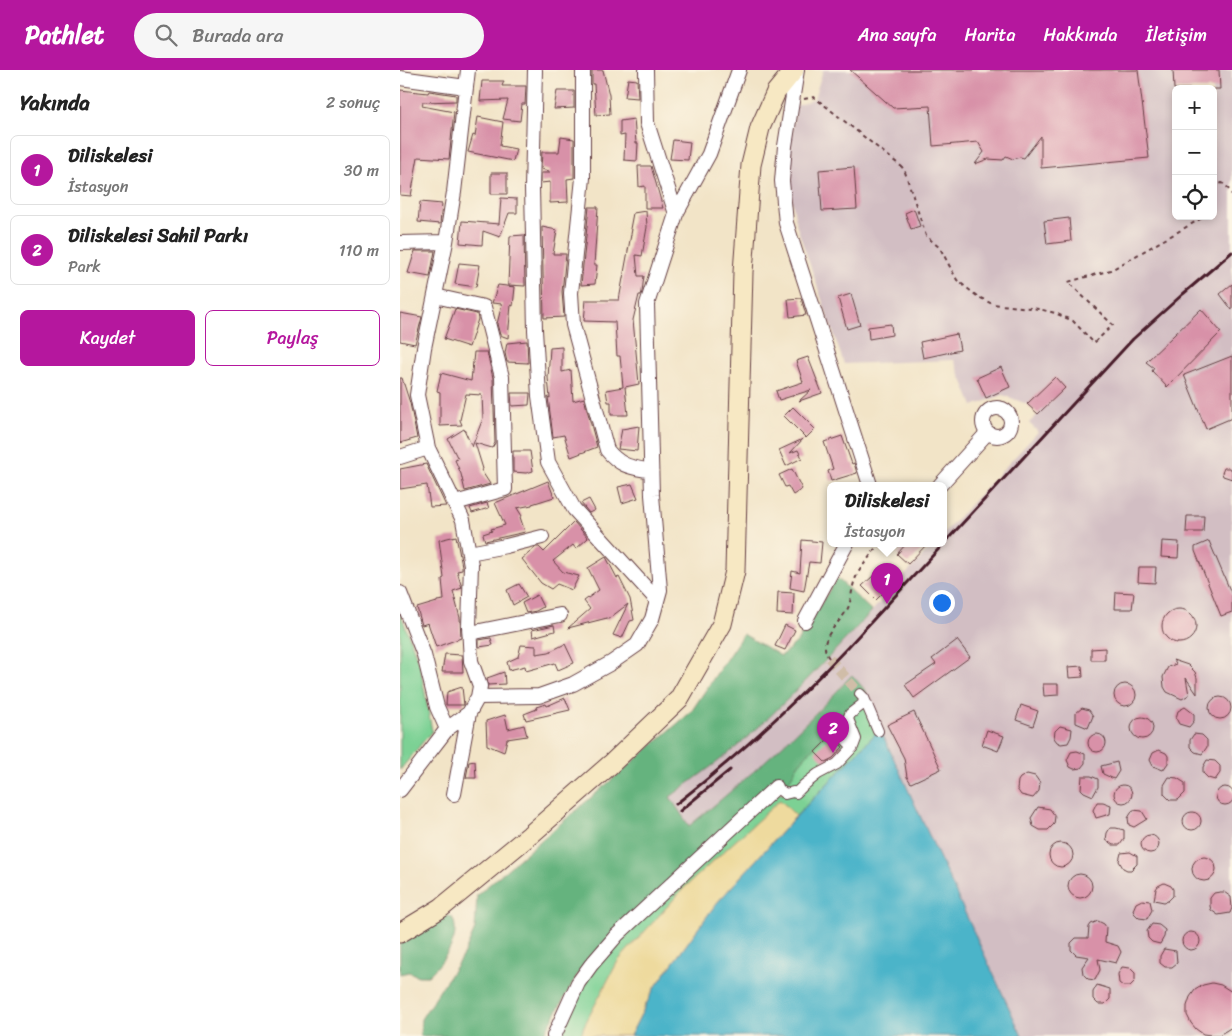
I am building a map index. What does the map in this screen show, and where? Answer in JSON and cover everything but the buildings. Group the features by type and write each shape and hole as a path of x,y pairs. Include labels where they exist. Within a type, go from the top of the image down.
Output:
{"main road":[{"path":"400,933 441,908 530,835 611,764 679,699 722,624 735,571 742,272 751,165 760,128 776,92 796,70"}],"street":[{"path":"454,794 469,713 478,697 480,686 471,661 471,565 463,520 428,448 417,395 424,348 446,242 454,192 468,70"},
{"path":"535,70 532,188 535,330 539,396 548,462 574,509 657,600"},
{"path":"583,70 583,178 571,294 573,325 607,450 616,461 627,466 651,471"},
{"path":"646,70 647,123 676,214"},
{"path":"478,697 539,696 573,684 611,663 637,645 652,619 660,590 651,471 647,304 676,214 709,154 739,70"},
{"path":"796,70 782,181 786,223 869,482"},
{"path":"400,78 466,87"},
{"path":"400,243 446,242"},
{"path":"435,296 484,307 502,377 505,490 455,504"},
{"path":"943,482 987,433"},
{"path":"400,457 428,448"},
{"path":"469,553 542,537"},
{"path":"805,621 845,547"},
{"path":"400,593 424,655 437,707 447,730"},
{"path":"470,633 560,615"},
{"path":"554,1036 578,983 610,942 776,787 782,794 793,794 823,767 833,767 853,748 856,730 848,717 862,706 862,696 878,731"},
{"path":"400,790 447,730 469,713"},
{"path":"839,735 853,748"}],"path":[{"path":"792,103 814,97 902,167 926,236 940,248 957,280 977,296 992,304 1039,309 1064,317 1073,322 1094,342 1113,325 1068,282 1111,270 1198,220"},
{"path":"1217,185 1222,183 1226,185 1232,195"},
{"path":"828,658 824,651 826,641 849,606 852,588 858,572 873,554 876,547"}],"shaded area":[{"path":"823,70 1232,70 1232,1036 1022,1036 880,729 865,689 852,675 788,741 689,826 669,798 733,749 775,711 819,668 931,547 947,547 947,530 1038,432 1029,423 1065,388 1055,377 1027,404 1003,395 973,406 954,360 844,364 797,227 786,169 796,106 814,99"}],"green space":[{"path":"837,578 872,611 752,733 734,749 670,797 689,826 774,754 852,675 865,690 798,765 784,790 776,784 579,972 543,1036 420,1036 421,1019 465,952 475,929 477,895 691,712 743,634 781,656 797,642"},
{"path":"400,612 420,666 432,731 400,770"},
{"path":"865,689 880,729 796,816 780,800 584,1026 581,1036 555,1036 593,965 776,789 782,795 797,766 807,752"},
{"path":"443,915 452,917 455,933 450,949 440,964 428,976 418,976 409,972 400,974 400,944"}],"sand":[{"path":"780,800 796,816 716,904 654,989 630,1036 581,1036 584,1026 618,961 684,888"}],"water":[{"path":"880,729 1022,1036 630,1036 654,989 716,904"}],"tunnel":[{"path":"829,658 860,694"}],"railway":[{"path":"947,540 1133,339 1232,252"},
{"path":"676,804 765,729 807,689 941,547"},
{"path":"680,811 730,770"}],"place":[{"name":"Diliskelesi","path":"887,604"},
{"name":"Diliskelesi Sahil Parkı","path":"833,753"}]}
